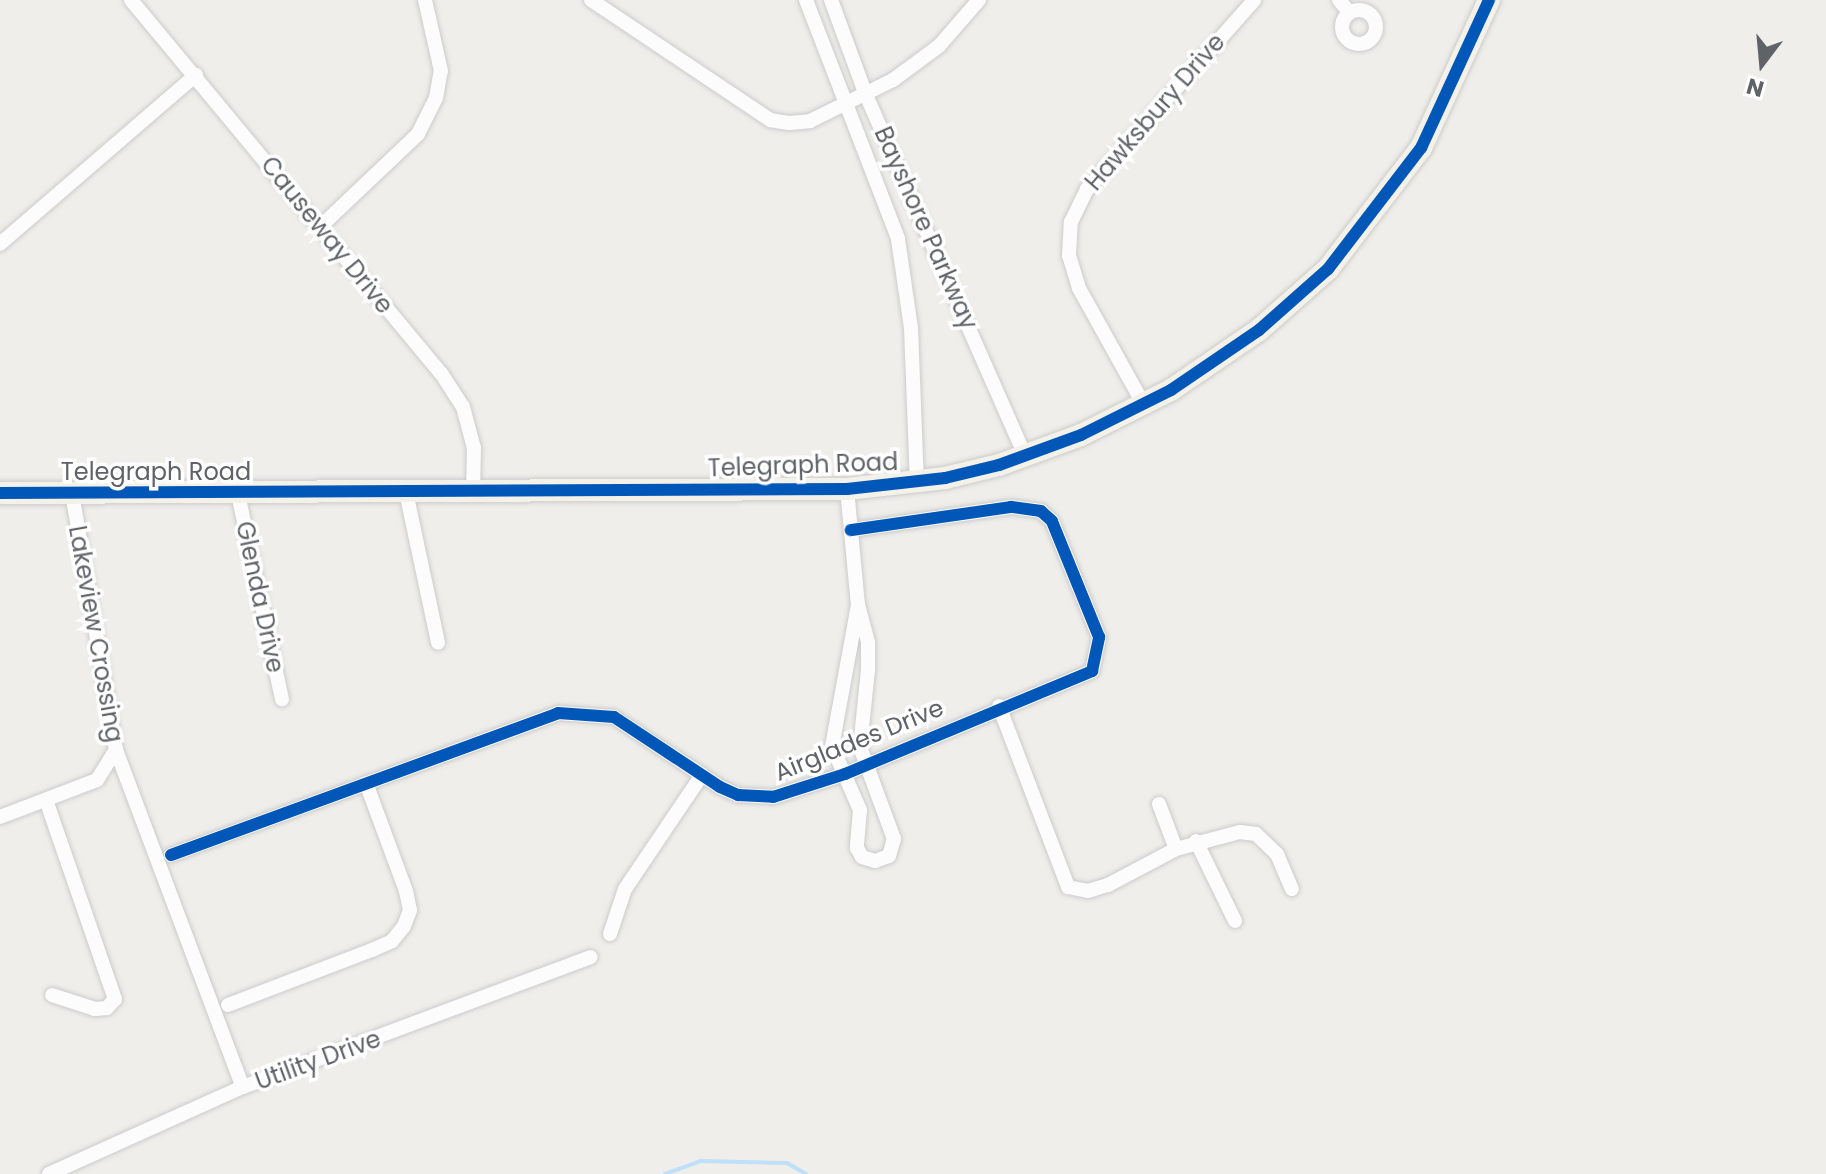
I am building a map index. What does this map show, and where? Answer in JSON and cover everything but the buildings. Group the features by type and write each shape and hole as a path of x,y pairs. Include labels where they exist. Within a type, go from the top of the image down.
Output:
{"main road":[{"name":"Telegraph Road","path":"0,493 847,489 917,482 1025,456 1144,405 1259,330 1328,269 1421,148 1489,0"}],"street":[{"name":"Causeway Drive","path":"131,0 320,227 463,407 474,448 473,493"},
{"path":"320,227 418,134 436,98 441,71 425,0"},
{"path":"591,0 770,120 810,121 866,95 939,46 979,0"},
{"name":"Bayshore Parkway","path":"806,0 844,105 873,166 901,253 911,328 917,482"},
{"name":"Bayshore Parkway","path":"831,0 866,95 1025,456"},
{"name":"Hawksbury Drive","path":"1144,405 1079,288 1069,256 1071,222 1087,189 1254,0"},
{"path":"1339,0 1349,12"},
{"path":"0,244 196,75"},
{"path":"847,489 858,605 868,642 868,670 858,733 894,839 883,860 868,860 857,848 860,810 832,746 858,605"},
{"path":"406,492 438,643"},
{"name":"Lakeview Crossing","path":"72,493 116,750 243,1087"},
{"name":"Glenda Drive","path":"238,494 282,699"},
{"name":"Airglades Drive","path":"171,855 558,713 614,717 738,795 773,797 845,774 999,706 1092,671 1099,637 1052,521 1041,511 1011,507 851,530"},
{"path":"999,706 1068,887 1088,891 1108,885 1176,849 1203,839 1256,834 1277,854 1292,889"},
{"path":"0,817 97,780 116,750"},
{"path":"610,934 625,889 702,775"},
{"path":"228,1005 372,950 392,941 404,926 410,910 406,891 366,783"},
{"path":"46,800 115,999 107,1008 95,1009 52,995"},
{"path":"1159,804 1176,849"},
{"path":"1203,839 1235,921"},
{"name":"Utility Drive","path":"49,1174 243,1087 591,957"}],"waterway":[{"path":"665,1174 700,1161 787,1163 806,1174"}],"cycle path":[{"path":"0,493 847,489 945,478 999,465 1081,435 1171,390 1259,330 1328,269 1421,148 1489,0"},
{"path":"171,855 558,713 614,717 720,787 738,795 773,797 845,774 1092,671 1099,637 1052,521 1041,511 1011,507 851,530"}]}
